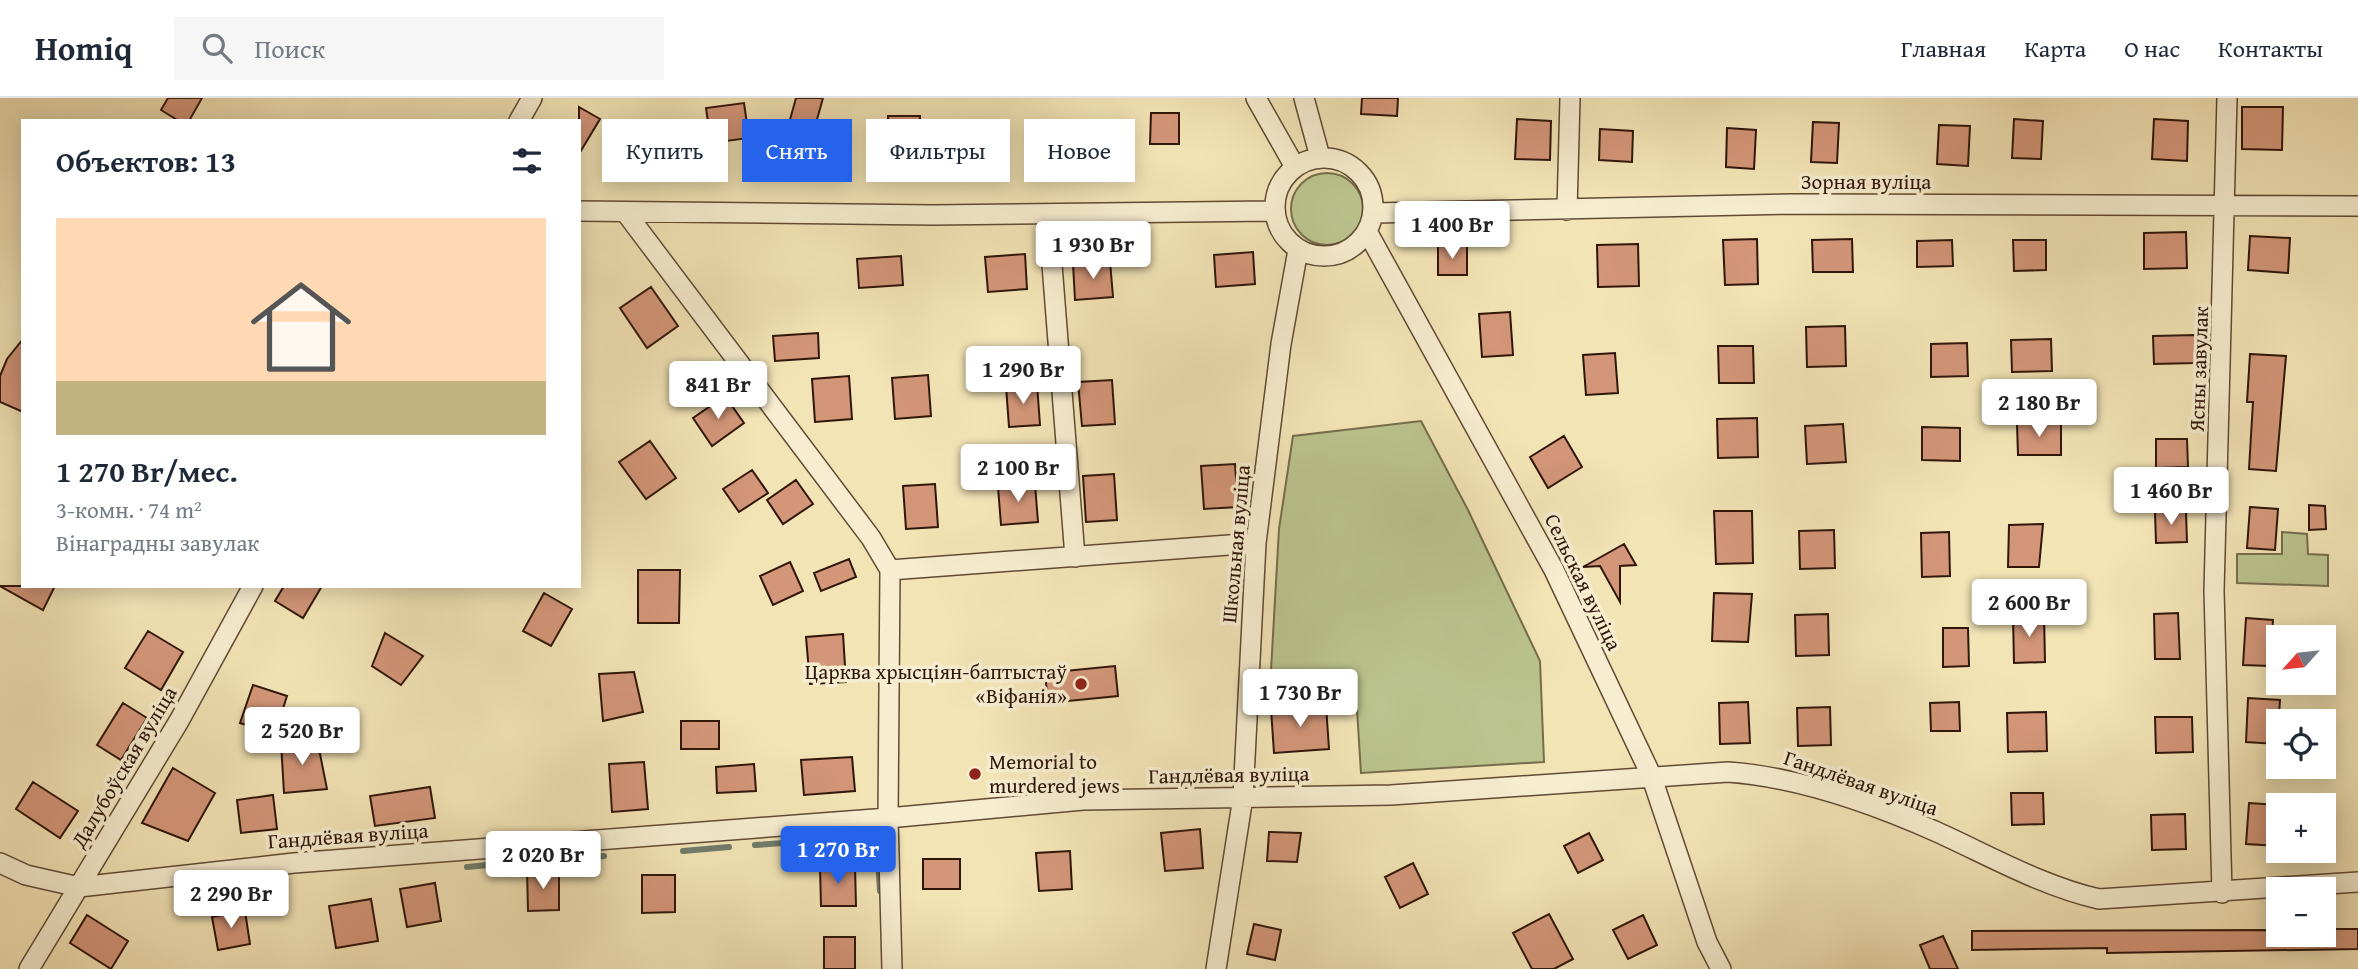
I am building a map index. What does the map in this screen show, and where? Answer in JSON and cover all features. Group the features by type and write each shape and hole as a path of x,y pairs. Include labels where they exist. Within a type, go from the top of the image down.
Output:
{"street":[{"path":"520,119 532,98"},
{"path":"1256,98 1295,167"},
{"path":"1567,210 1570,98"},
{"name":"Ясны завулак","path":"2222,893 2214,591 2227,98"},
{"path":"1307,101 1320,157"},
{"path":"1320,157 1334,158 1351,165 1365,178 1373,195 1374,213 1368,233 1354,247 1337,256 1317,257 1298,250 1278,226 1275,211 1276,194 1283,179 1295,167 1320,157"},
{"name":"Зорная вуліца","path":"1374,213 1791,204 2358,206"},
{"path":"581,211 1048,214 1275,211"},
{"path":"626,213 871,538 890,570 888,818 892,969"},
{"path":"1048,214 1075,558"},
{"name":"Сельская вуліца","path":"1368,233 1554,570 1651,775 1707,942 1721,969"},
{"name":"Школьная вуліца","path":"1216,969 1243,797 1256,543 1282,344 1298,250"},
{"path":"890,570 1256,543"},
{"name":"Далубоўская вуліца","path":"29,969 179,721 252,588"},
{"name":"Гандлёвая вуліца","path":"0,863 26,875 79,887 281,864 888,818 1083,800 1391,795 1651,775 1728,772 1773,776 1923,827 2065,891 2099,899 2358,882"}],"green space":[{"path":"1327,173 1341,176 1353,183 1360,195 1363,209 1360,223 1353,235 1341,242 1327,245 1313,242 1301,235 1294,223 1291,209 1294,195 1301,183 1313,176"},
{"path":"1421,421 1468,510 1540,661 1544,762 1361,773 1355,678 1270,688 1279,529 1293,436"},
{"path":"2282,532 2307,534 2308,554 2328,555 2328,586 2237,583 2237,554 2282,554"}],"building":[{"path":"168,98 202,98 190,119 176,119 161,110"},
{"path":"796,98 823,98 817,119 790,119"},
{"path":"1362,98 1398,98 1397,116 1361,114"},
{"path":"744,103 746,119 742,119 742,139 728,141 728,119 708,119 706,108"},
{"path":"579,107 600,119 581,151 581,119"},
{"path":"2242,107 2283,107 2282,150 2242,149"},
{"path":"1151,113 1179,113 1179,144 1150,144"},
{"path":"888,116 920,116 920,119 888,119"},
{"path":"1517,119 1551,121 1550,160 1515,159"},
{"path":"2014,119 2043,121 2041,159 2012,158"},
{"path":"2154,119 2188,121 2187,161 2152,159"},
{"path":"1813,122 1839,123 1837,163 1811,162"},
{"path":"1939,125 1970,126 1968,166 1937,164"},
{"path":"1727,128 1756,130 1754,169 1726,167"},
{"path":"1600,129 1633,131 1632,162 1599,160"},
{"path":"2186,232 2187,268 2144,269 2144,233"},
{"path":"2250,236 2290,238 2288,273 2248,270"},
{"path":"1757,239 1758,284 1725,285 1723,240"},
{"path":"1852,239 1853,272 1813,272 1812,240"},
{"path":"1952,240 1953,266 1917,267 1917,241"},
{"path":"2013,240 2046,240 2046,270 2014,271"},
{"path":"1638,244 1639,286 1598,287 1597,245"},
{"path":"1438,246 1467,246 1467,275 1438,275"},
{"path":"1253,252 1255,284 1216,287 1214,255"},
{"path":"1025,254 1027,289 988,292 985,257"},
{"path":"901,256 903,285 859,288 857,259"},
{"path":"1110,261 1113,297 1075,300 1073,264"},
{"path":"651,287 678,326 647,348 620,308"},
{"path":"1510,312 1513,355 1482,357 1479,314"},
{"path":"1845,326 1846,366 1807,367 1806,327"},
{"path":"818,333 819,358 775,361 773,336"},
{"path":"2196,335 2196,363 2154,364 2153,336"},
{"path":"2051,339 2052,371 2012,372 2011,340"},
{"path":"21,342 21,411 0,402 0,376 7,359"},
{"path":"1967,343 1968,376 1931,377 1931,344"},
{"path":"1718,346 1753,346 1754,383 1719,383"},
{"path":"1615,353 1618,393 1586,395 1583,355"},
{"path":"2250,354 2286,356 2276,471 2249,469 2253,402 2247,402"},
{"path":"928,375 931,416 895,419 892,378"},
{"path":"849,376 852,419 815,422 812,379"},
{"path":"1112,380 1115,424 1082,426 1078,382"},
{"path":"1037,384 1040,425 1009,427 1006,386"},
{"path":"725,396 744,423 712,446 693,418"},
{"path":"1757,418 1758,457 1718,458 1717,419"},
{"path":"2061,423 2061,455 2018,455 2017,424"},
{"path":"1843,424 1846,462 1807,464 1805,426"},
{"path":"1922,427 1960,428 1960,461 1922,460"},
{"path":"1564,436 1582,467 1548,488 1530,457"},
{"path":"2156,439 2187,439 2188,467 2156,468"},
{"path":"650,441 676,478 646,499 619,462"},
{"path":"1235,464 1238,507 1204,509 1201,466"},
{"path":"752,470 768,493 739,512 723,489"},
{"path":"1114,474 1117,520 1086,522 1083,476"},
{"path":"796,480 813,504 783,524 767,500"},
{"path":"935,484 938,527 906,529 903,486"},
{"path":"1035,484 1038,522 1001,525 998,487"},
{"path":"2309,505 2325,506 2326,529 2309,530"},
{"path":"2250,507 2278,509 2275,550 2247,548"},
{"path":"1714,511 1752,511 1753,563 1716,564"},
{"path":"2155,512 2186,512 2187,542 2156,543"},
{"path":"2043,524 2039,567 2008,567 2009,525"},
{"path":"1834,530 1835,568 1800,569 1799,531"},
{"path":"1949,532 1950,576 1922,577 1921,533"},
{"path":"1624,544 1636,565 1620,566 1620,602 1600,566 1583,567"},
{"path":"849,559 856,577 821,591 814,573"},
{"path":"790,562 803,591 773,605 760,576"},
{"path":"638,570 680,570 679,623 638,623"},
{"path":"0,586 54,588 43,610"},
{"path":"283,588 321,588 303,618 275,601"},
{"path":"544,593 572,609 551,646 523,631"},
{"path":"1714,593 1752,594 1748,642 1712,641"},
{"path":"2178,613 2180,659 2155,659 2154,614"},
{"path":"1828,614 1829,655 1796,656 1795,615"},
{"path":"2044,615 2045,662 2014,663 2013,616"},
{"path":"2246,618 2273,620 2273,625 2266,625 2266,666 2243,665"},
{"path":"1943,628 1968,628 1969,666 1943,667"},
{"path":"148,631 183,652 161,690 125,668"},
{"path":"385,633 423,656 401,685 372,666"},
{"path":"843,634 846,682 810,684 806,637"},
{"name":"Царква хрысціян-баптыстаў «Віфанія»","path":"1115,666 1118,696 1048,703 1045,673"},
{"path":"634,672 643,712 603,721 599,674"},
{"path":"253,685 287,696 275,734 240,723"},
{"path":"2248,698 2280,700 2279,709 2266,709 2266,743 2246,742"},
{"path":"1748,702 1750,743 1720,744 1719,703"},
{"path":"1959,702 1960,731 1931,731 1930,703"},
{"path":"123,703 147,718 121,760 97,745"},
{"path":"1326,705 1329,749 1274,753 1271,709"},
{"path":"1830,707 1831,745 1798,746 1797,708"},
{"path":"2046,712 2047,751 2008,752 2007,713"},
{"path":"2155,717 2192,717 2193,752 2156,753"},
{"path":"681,721 719,721 719,749 681,749"},
{"path":"317,739 327,789 284,793 281,743"},
{"path":"852,757 855,791 804,795 801,760"},
{"path":"644,762 648,809 612,812 609,764"},
{"path":"754,764 756,791 717,793 716,767"},
{"path":"173,768 215,793 188,841 142,823"},
{"path":"33,782 78,811 60,838 16,809"},
{"path":"430,787 435,818 375,826 370,796"},
{"path":"2011,793 2043,793 2044,824 2012,825"},
{"path":"273,795 277,829 241,833 237,800"},
{"path":"2249,803 2266,804 2266,845 2246,844"},
{"path":"2185,814 2186,849 2152,850 2151,815"},
{"path":"1200,829 1203,868 1165,871 1161,833"},
{"path":"1269,832 1301,833 1297,862 1267,861"},
{"path":"1589,833 1603,860 1578,873 1564,846"},
{"path":"1070,851 1072,889 1039,891 1036,853"},
{"path":"923,859 960,859 960,889 923,889"},
{"path":"1413,863 1428,894 1400,908 1385,877"},
{"path":"855,866 856,906 821,906 820,867"},
{"path":"527,871 559,871 559,910 528,911"},
{"path":"642,875 675,875 675,912 642,913"},
{"path":"435,883 441,921 407,927 400,889"},
{"path":"371,899 378,941 336,948 329,906"},
{"path":"245,911 250,944 218,950 212,917"},
{"path":"1549,914 1573,959 1554,969 1532,969 1513,933"},
{"path":"87,915 128,941 111,969 70,943"},
{"path":"1643,915 1657,945 1628,959 1613,930"},
{"path":"1254,924 1281,930 1275,960 1247,954"},
{"path":"2336,929 2358,929 2358,949 2107,953 2107,948 1972,950 1972,931 2266,930 2266,947 2336,947"},
{"path":"1943,936 1958,969 1930,969 1920,945"},
{"path":"824,937 855,937 855,969 824,969"}],"waterway":[{"path":"755,845 872,837 877,841 880,891"},
{"path":"683,851 729,847"},
{"path":"523,863 604,856"},
{"path":"467,867 499,864"}],"place":[{"name":"Царква хрысціян-баптыстаў «Віфанія»","path":"1081,684"},
{"name":"Memorial to murdered jews","path":"975,774"}]}
